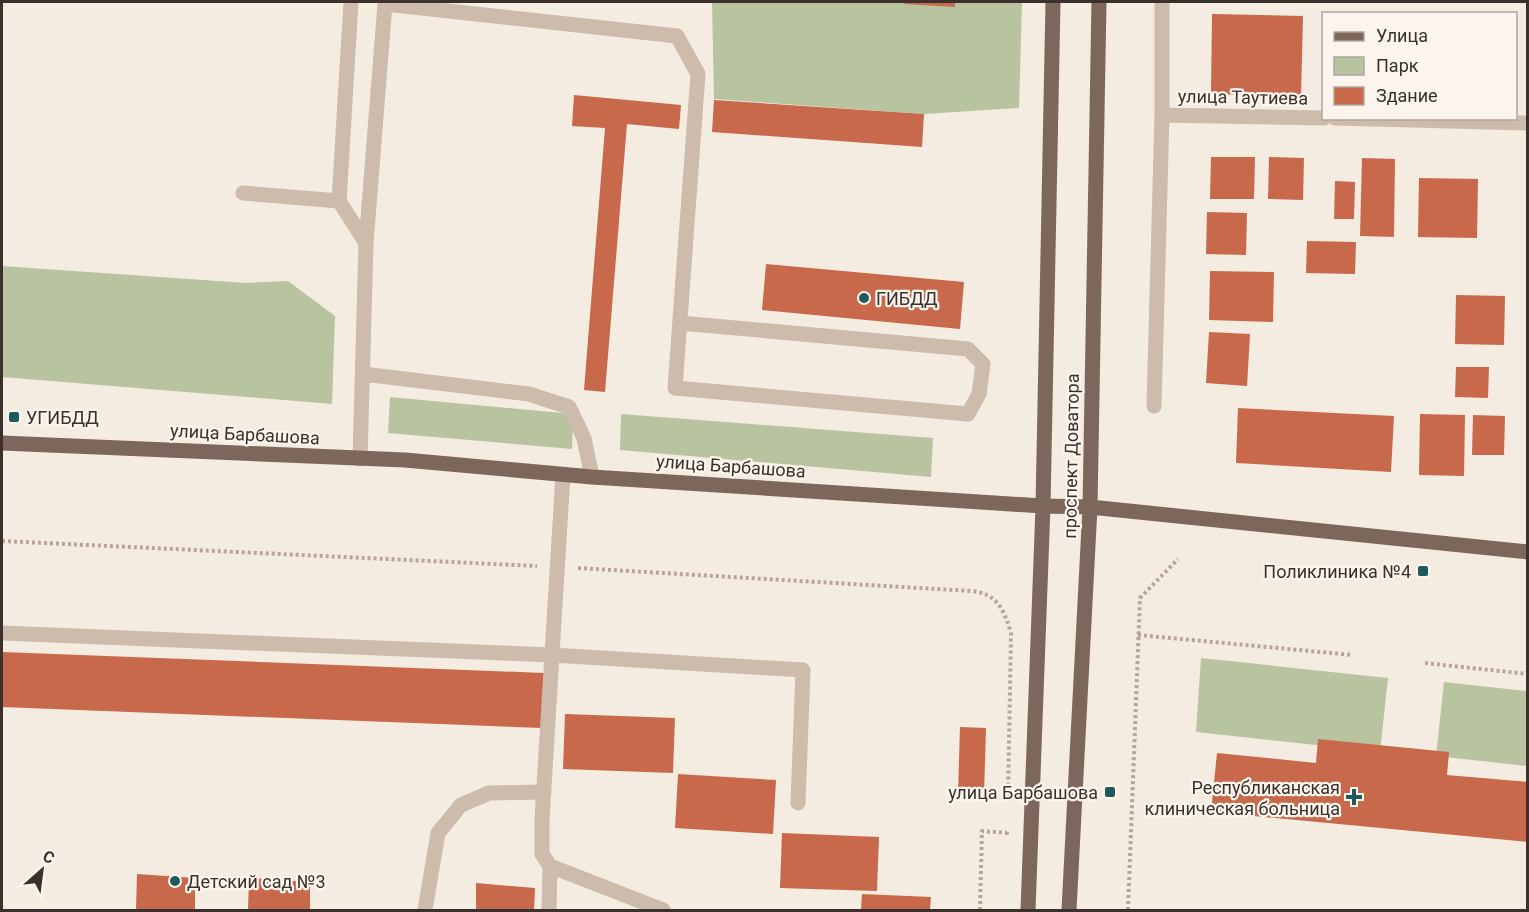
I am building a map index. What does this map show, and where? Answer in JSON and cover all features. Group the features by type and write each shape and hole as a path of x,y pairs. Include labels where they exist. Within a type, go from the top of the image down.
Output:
{"main road":[{"name":"проспект Доватора","path":"1028,910 1043,506 1053,2"},
{"name":"проспект Доватора","path":"1069,910 1090,507 1099,2"},
{"name":"улица Барбашова","path":"2,443 405,460 592,477 1043,506 1090,507 1527,552"}],"street":[{"path":"351,2 339,201 366,243"},
{"path":"1154,406 1162,115 1161,2"},
{"path":"360,459 366,243 386,4 677,36 698,74 675,388 968,414 979,394 983,364 968,349 680,323"},
{"name":"улица Таутиева","path":"1162,115 1322,118"},
{"path":"1412,120 1527,123"},
{"path":"243,194 339,201"},
{"path":"363,374 529,394 569,407 584,438 592,477"},
{"path":"549,910 550,866 542,854 563,474"},
{"path":"2,633 552,655 803,670 798,803"},
{"path":"425,910 438,832 461,805 489,793 544,792"},
{"path":"550,866 663,910"}],"path":[{"path":"2,541 557,567 978,592 993,599 1004,612 1011,633 1008,810"},
{"path":"1128,910 1140,598 1178,558"},
{"path":"1138,635 1353,655"},
{"path":"1425,663 1527,674"},
{"path":"980,910 982,831 1007,833 1007,821"}],"green space":[{"path":"712,2 1022,2 1019,108 924,114 714,99"},
{"path":"2,266 246,283 288,281 335,316 332,404 2,377"},
{"path":"390,397 573,414 572,449 388,433"},
{"path":"621,414 933,438 931,477 620,450"},
{"path":"1201,658 1388,678 1380,752 1196,732"},
{"path":"1444,682 1527,691 1527,766 1436,756"}],"building":[{"path":"905,2 955,2 955,7 904,4"},
{"path":"1212,14 1303,16 1301,96 1211,94"},
{"path":"574,95 681,105 679,129 627,124 605,392 584,390 605,128 572,126"},
{"path":"714,100 924,114 922,147 712,132"},
{"path":"1211,157 1255,157 1254,199 1210,199"},
{"path":"1269,157 1304,158 1303,200 1268,199"},
{"path":"1362,158 1395,159 1394,237 1360,236"},
{"path":"1419,178 1478,179 1477,238 1418,237"},
{"path":"1335,181 1355,182 1354,219 1334,219"},
{"path":"1207,212 1247,213 1246,255 1206,254"},
{"path":"1307,241 1356,242 1355,274 1306,273"},
{"path":"766,264 964,282 960,329 762,310"},
{"path":"1210,271 1274,272 1273,322 1209,320"},
{"path":"1456,295 1505,296 1504,345 1455,344"},
{"path":"1209,332 1250,334 1247,386 1206,383"},
{"path":"1456,367 1489,367 1488,398 1455,397"},
{"path":"1238,408 1394,416 1391,472 1236,463"},
{"path":"1420,414 1465,415 1464,476 1419,475"},
{"path":"1473,415 1505,416 1504,455 1472,455"},
{"path":"2,652 544,673 542,728 2,707"},
{"path":"565,714 675,718 673,773 563,769"},
{"path":"960,727 986,728 984,794 958,793"},
{"path":"1318,739 1449,752 1447,775 1528,782 1528,842 1211,812 1217,753 1316,763"},
{"path":"678,774 776,780 773,834 675,828"},
{"path":"782,833 879,837 877,891 780,888"},
{"path":"137,874 195,878 195,910 136,910"},
{"path":"249,878 310,882 310,910 248,910"},
{"path":"476,883 535,888 534,910 476,910"},
{"path":"862,894 931,897 930,910 861,910"}],"place":[{"name":"ГИБДД","path":"864,298"},
{"name":"УГИБДД","path":"14,417"},
{"name":"Поликлиника №4","path":"1423,571"},
{"name":"улица Барбашова","path":"1110,792"},
{"name":"Республиканская клиническая больница","path":"1354,797"},
{"name":"Детский сад №3","path":"175,881"}]}
